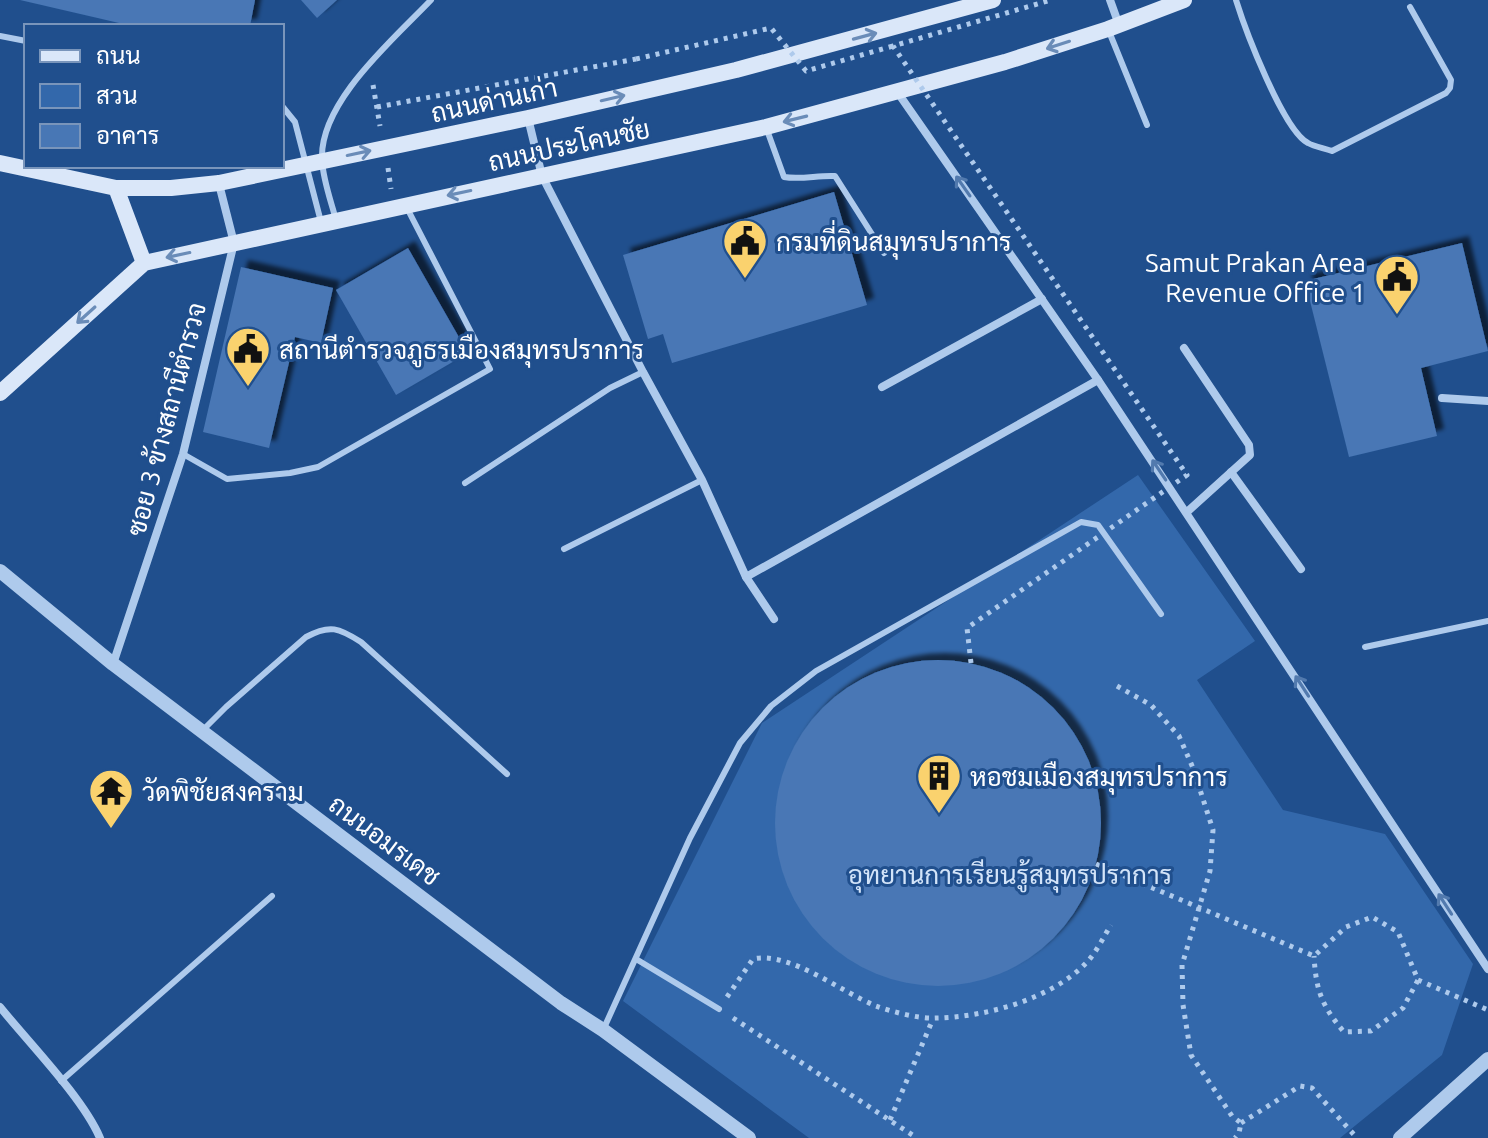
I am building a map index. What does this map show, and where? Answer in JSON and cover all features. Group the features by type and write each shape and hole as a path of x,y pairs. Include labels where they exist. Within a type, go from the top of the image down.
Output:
{"main road":[{"name":"ถนนด่านเก่า","path":"0,163 116,188 171,188 219,183 528,118 736,70 993,0"},
{"name":"ถนนประโคนชัย","path":"0,393 144,263 766,127 898,93 1113,27 1184,0"},
{"path":"116,188 144,263"}],"street":[{"path":"1110,0 1113,27"},
{"path":"898,93 1187,512 1488,969"},
{"path":"528,118 542,176 702,480 746,577 774,619"},
{"name":"ซอย 3 ข้างสถานีตำรวจ","path":"113,664 183,454 234,243 219,183"},
{"path":"882,387 1042,299"},
{"path":"1184,348 1249,445 1250,455 1187,512"},
{"path":"746,577 1098,380"},
{"path":"1442,398 1488,401"},
{"path":"1231,472 1301,569"},
{"name":"ถนนอมรเดช","path":"0,571 113,664 561,1003 603,1030 749,1138"},
{"path":"0,1007 61,1081 92,1122 100,1138"},
{"path":"1400,1138 1488,1059"}],"lane":[{"path":"329,222 315,162 330,119 370,64 431,0"},
{"path":"1236,0 1251,46 1282,110 1305,143 1332,151 1446,93 1450,88 1451,80 1410,7"},
{"path":"1113,27 1147,125"},
{"path":"0,36 24,41"},
{"path":"284,108 295,122 315,162 329,222"},
{"path":"766,127 784,177 835,176 884,253"},
{"path":"183,454 227,479 318,467 490,369 405,205"},
{"path":"465,483 610,388 643,372"},
{"path":"564,549 702,480"},
{"path":"603,1030 690,838 740,743 771,706 816,671 1081,522 1098,525 1161,614"},
{"path":"1365,647 1488,621"},
{"path":"202,731 306,637 332,628 361,642 507,774"},
{"path":"61,1081 272,896"},
{"path":"636,959 719,1009"}],"path":[{"path":"377,107 636,59 771,28 806,71 1051,0"},
{"path":"893,46 1187,475 967,628 971,663"},
{"path":"1117,686 1151,705 1179,736 1213,830 1210,871 1182,965 1183,1005 1191,1055 1232,1116 1241,1123"},
{"path":"1096,864 1314,956"},
{"path":"1314,956 1346,927 1372,917 1398,932 1418,980 1488,1010"},
{"path":"917,1138 719,1009 753,959 767,956 786,962 878,1006 933,1019 992,1012 1025,1001 1065,980 1089,961 1111,925"},
{"path":"1314,956 1316,985 1326,1011 1344,1032 1371,1031 1403,1008 1418,980"},
{"path":"890,1120 933,1019"},
{"path":"1235,1138 1241,1123 1300,1086 1312,1088 1357,1138"}],"green space":[{"name":"อุทยานการเรียนรู้สมุทรปราการ","path":"1138,475 1255,641 1197,680 1283,810 1385,834 1473,964 1442,1055 1340,1138 809,1138 623,1001 762,723"}],"building":[{"path":"20,0 255,0 250,24 123,24"},
{"path":"301,0 337,0 317,18"},
{"name":"กรมที่ดินสมุทรปราการ","path":"834,192 867,305 672,363 663,334 648,339 623,255"},
{"name":"Samut Prakan Area Revenue Office 1","path":"1462,243 1488,351 1421,368 1437,436 1349,457 1305,281"},
{"path":"408,248 468,353 396,395 336,290"},
{"name":"สถานีตำรวจภูธรเมืองสมุทรปราการ","path":"241,267 333,288 321,343 295,337 269,448 203,432"},
{"name":"หอชมเมืองสมุทรปราการ","path":"938,660 970,663 1015,679 1053,708 1082,746 1098,791 1101,823 1098,855 1082,900 1053,938 1015,967 970,983 938,986 906,983 861,967 823,938 794,900 778,855 775,823 778,791 794,746 823,708 861,679 906,663"}],"place":[{"name":"กรมที่ดินสมุทรปราการ","path":"745,280"},
{"name":"Samut Prakan Area Revenue Office 1","path":"1397,316"},
{"name":"สถานีตำรวจภูธรเมืองสมุทรปราการ","path":"248,388"},
{"name":"หอชมเมืองสมุทรปราการ","path":"939,815"},
{"name":"วัดพิชัยสงคราม","path":"111,830"}]}
